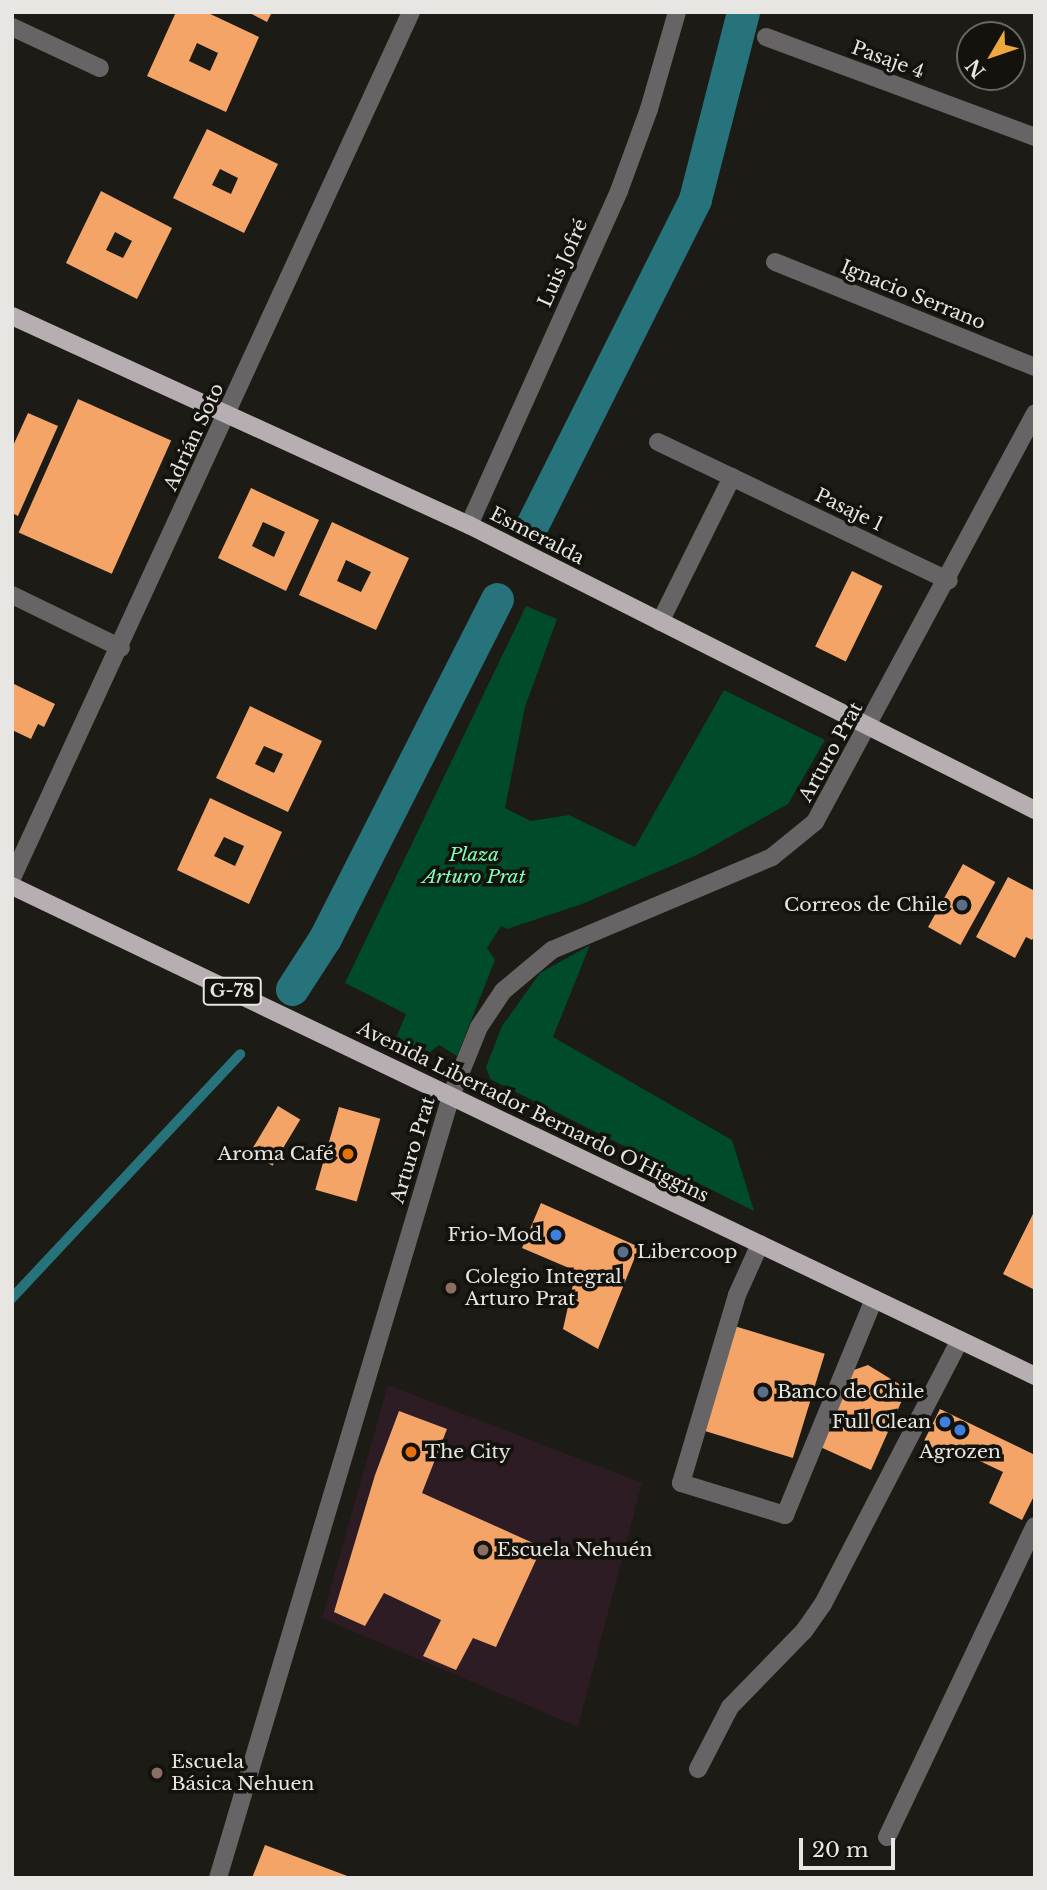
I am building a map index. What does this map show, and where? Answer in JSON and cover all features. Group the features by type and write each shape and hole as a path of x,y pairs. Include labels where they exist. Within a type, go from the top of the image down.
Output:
{"main road":[{"name":"Esmeralda","path":"12,316 468,525 1035,810"},
{"name":"Avenida Libertador Bernardo O'Higgins","path":"12,886 1035,1376"}],"street":[{"name":"Adrián Soto","path":"12,878 121,648 411,12"},
{"name":"Luis Jofré","path":"468,525 619,191 649,109 677,12"},
{"path":"12,27 100,68"},
{"name":"Pasaje 4","path":"766,37 1035,137"},
{"name":"Ignacio Serrano","path":"775,262 1035,367"},
{"name":"Arturo Prat","path":"218,1878 451,1096 479,1027 518,975 552,950 789,847 816,822 948,581 1035,412"},
{"name":"Pasaje 1","path":"658,442 948,581"},
{"path":"660,622 732,477"},
{"path":"12,595 121,648"},
{"path":"760,1244 737,1295 681,1483 785,1515 874,1299"},
{"path":"698,1769 730,1707 804,1631 823,1604 960,1340"},
{"path":"887,1837 1035,1526"}],"shaded area":[{"name":"Escuela Nehuén","path":"388,1385 642,1483 578,1727 322,1618"}],"green space":[{"name":"Plaza Arturo Prat","path":"526,606 557,619 525,707 505,808 531,821 569,815 635,847 724,690 825,740 788,804 697,855 582,904 507,929 501,926 487,948 495,960 457,1056 439,1045 430,1052 396,1038 406,1014 345,983"},
{"path":"590,945 553,1037 732,1140 754,1211 490,1079 486,1067 502,1026 540,973"}],"building":[{"path":"176,12 206,12 259,37 226,112 147,76","holes":["197,43 218,53 210,71 189,61"]},
{"path":"248,12 272,12 267,22"},
{"path":"207,129 278,164 244,233 173,198","holes":["220,169 238,178 231,194 212,185"]},
{"path":"101,191 172,228 137,299 66,263","holes":["115,232 132,241 123,258 106,250"]},
{"path":"78,399 171,440 112,574 19,532"},
{"path":"28,413 58,426 18,516 12,513 12,448"},
{"path":"251,488 319,520 286,591 218,558","holes":["263,522 285,532 274,557 252,546"]},
{"path":"332,522 409,558 376,630 299,595","holes":["346,560 371,572 361,592 337,581"]},
{"path":"852,571 883,586 846,661 815,646"},
{"path":"12,683 55,704 44,727 38,724 31,739 12,730"},
{"path":"250,706 322,741 288,812 216,778","holes":["264,746 283,754 274,773 255,764"]},
{"path":"210,798 282,832 249,904 177,870","holes":["224,837 244,846 235,866 214,856"]},
{"name":"Correos de Chile","path":"963,864 995,882 960,945 928,927"},
{"path":"1008,877 1035,891 1035,935 1032,940 1026,937 1015,958 976,937"},
{"path":"278,1106 300,1119 272,1166 250,1152"},
{"name":"Aroma Café","path":"339,1107 380,1119 357,1202 315,1190"},
{"path":"541,1203 639,1247 598,1349 563,1329 576,1271 522,1248"},
{"path":"1035,1210 1035,1290 1003,1274"},
{"name":"Banco de Chile","path":"731,1325 825,1354 793,1458 699,1429"},
{"path":"868,1365 899,1384 903,1398 871,1470 818,1446 851,1371"},
{"path":"940,1409 1035,1455 1035,1494 1022,1520 989,1503 1003,1472 961,1452 958,1460 923,1443"},
{"path":"399,1411 447,1429 422,1493 542,1547 496,1647 473,1638 456,1670 423,1656 441,1620 384,1593 365,1626 334,1612 375,1475"},
{"path":"265,1845 350,1877 350,1878 252,1878"}],"waterway":[{"path":"532,525 695,199 743,12"},
{"path":"292,989 325,938 497,599"},
{"path":"12,1298 240,1054"}],"place":[{"name":"Correos de Chile","path":"962,905"},
{"name":"Aroma Café","path":"348,1154"},
{"name":"Frio-Mod","path":"556,1235"},
{"name":"Libercoop","path":"623,1252"},
{"name":"Colegio Integral Arturo Prat","path":"451,1288"},
{"name":"Banco de Chile","path":"763,1392"},
{"name":"Full Clean","path":"945,1422"},
{"name":"Agrozen","path":"960,1430"},
{"name":"The City","path":"411,1452"},
{"name":"Escuela Nehuén","path":"483,1550"},
{"name":"Escuela Básica Nehuen","path":"157,1773"}]}
